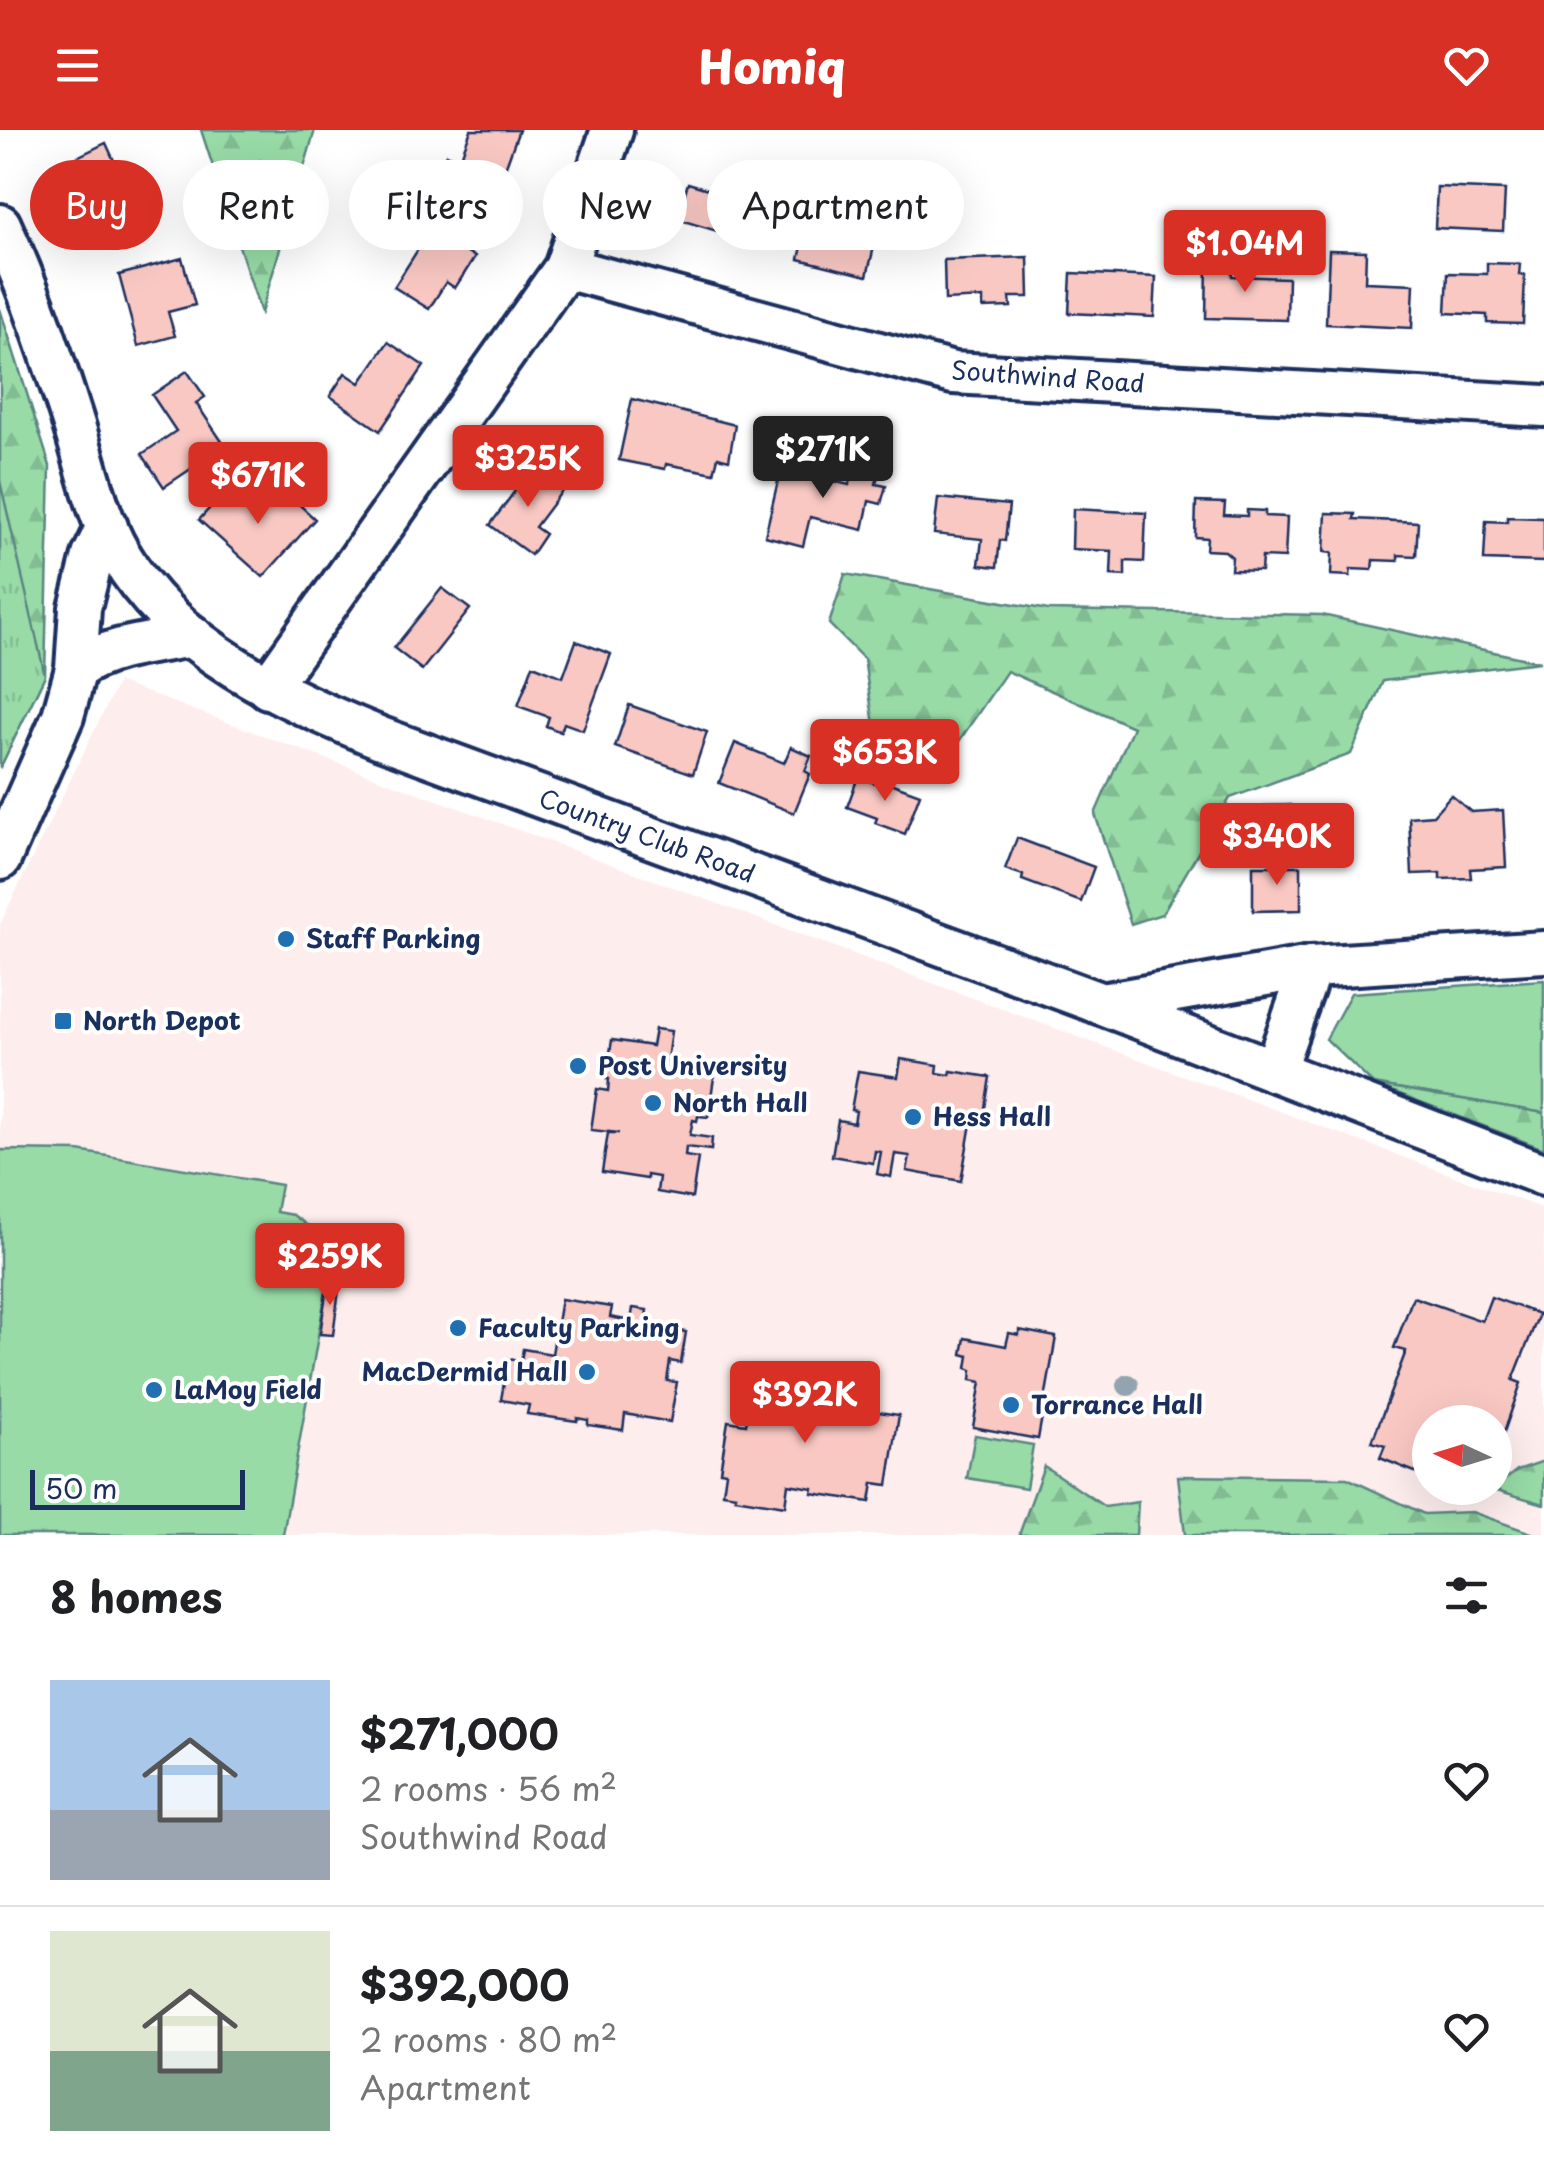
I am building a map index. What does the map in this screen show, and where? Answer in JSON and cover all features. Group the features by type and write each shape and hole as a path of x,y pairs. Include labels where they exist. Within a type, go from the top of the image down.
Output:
{"street":[{"path":"268,688 565,268 612,130"},
{"name":"Country Club Road","path":"0,226 41,320 107,527 120,555 144,589 192,636 268,688 381,738 1102,1004 1544,1175"},
{"name":"Southwind Road","path":"565,268 953,373 1544,406"},
{"path":"0,859 55,738 76,669 80,608 93,556 107,527"},
{"path":"76,669 133,647 192,636"},
{"path":"1102,1004 1310,967 1544,952"},
{"path":"1274,1071 1310,967"}],"shaded area":[{"name":"Post University","path":"118,682 1544,1209 1544,1535 0,1535 0,924"}],"green space":[{"path":"201,130 315,130 306,160 211,160"},
{"path":"240,250 280,250 261,313"},
{"path":"0,309 50,466 45,675 0,768"},
{"path":"0,481 45,675 0,768"},
{"path":"845,574 1048,610 1322,615 1540,662 1383,681 1351,754 1230,798 1162,914 1131,924 1095,814 1133,727 1007,671 955,747 875,731 864,659 829,624"},
{"path":"1544,980 1544,1113 1373,1084 1326,1039 1351,993"},
{"path":"1373,1084 1544,1113 1544,1149"},
{"name":"LaMoy Field","path":"0,1150 78,1151 281,1185 276,1212 293,1215 334,1245 283,1535 0,1535"},
{"path":"975,1435 1033,1445 1026,1488 967,1478"},
{"path":"1544,1461 1544,1504 1512,1495 1512,1474"},
{"path":"1044,1466 1105,1507 1138,1502 1136,1535 1019,1535"},
{"path":"1178,1476 1347,1478 1424,1514 1472,1512 1537,1535 1185,1535"}],"building":[{"path":"471,130 519,130 508,160 444,160 446,154 460,159"},
{"path":"106,143 114,160 71,160"},
{"path":"688,183 707,189 707,228 687,222"},
{"path":"1437,187 1505,190 1503,231 1435,228"},
{"path":"418,250 464,250 475,257 455,288 446,282 429,309 394,287"},
{"path":"801,250 873,250 867,276 799,259"},
{"path":"1329,250 1366,251 1365,282 1414,284 1412,328 1326,324"},
{"path":"1028,257 1029,297 1010,297 1011,307 983,308 983,298 945,300 944,260"},
{"path":"182,258 195,305 168,312 175,336 138,346 119,275"},
{"path":"1207,263 1232,263 1232,276 1288,278 1287,320 1206,318"},
{"path":"1487,263 1520,264 1519,275 1525,275 1523,324 1487,323 1487,315 1446,313 1448,273 1487,274"},
{"path":"1071,273 1156,277 1154,317 1069,313"},
{"path":"388,342 424,366 380,431 330,396 345,373 360,383"},
{"path":"187,371 205,397 196,403 225,446 164,487 142,454 176,431 152,395"},
{"path":"632,399 735,425 729,460 718,457 714,473 619,460"},
{"path":"856,456 882,462 876,484 886,486 881,504 869,501 863,530 810,517 803,546 765,536 781,468 849,485"},
{"path":"534,465 565,487 535,527 545,534 531,555 490,525"},
{"path":"285,483 293,491 289,495 315,519 263,577 199,520 227,489 256,516"},
{"path":"938,498 1009,505 997,567 979,565 982,539 934,534"},
{"path":"1196,502 1225,503 1224,515 1247,516 1247,510 1287,517 1285,558 1262,557 1261,571 1231,570 1232,557 1225,551 1206,550 1207,538 1195,537"},
{"path":"1073,509 1146,513 1144,562 1125,561 1125,576 1111,575 1112,551 1072,549"},
{"path":"1326,513 1355,514 1354,519 1418,522 1416,556 1398,555 1398,561 1373,560 1372,570 1351,569 1350,576 1331,575 1332,553 1324,552"},
{"path":"1507,517 1544,518 1544,562 1484,560 1486,521 1507,522"},
{"path":"442,588 470,609 422,670 394,648"},
{"path":"576,641 611,654 583,730 564,723 561,732 546,726 549,717 518,706 533,665 563,677"},
{"path":"629,705 707,732 693,774 615,747"},
{"path":"735,743 784,763 791,747 811,756 805,771 810,774 794,813 719,783"},
{"path":"858,777 920,794 905,834 847,807"},
{"path":"1451,795 1471,812 1503,810 1506,867 1470,869 1471,878 1440,879 1440,873 1412,874 1409,817 1433,815"},
{"path":"1291,805 1292,839 1265,839 1264,806"},
{"path":"1017,838 1094,867 1081,902 1022,880 1023,875 1005,869"},
{"path":"1253,866 1301,866 1301,910 1253,911"},
{"name":"North Hall","path":"655,1029 671,1031 667,1060 715,1071 708,1117 693,1120 690,1135 712,1138 711,1150 686,1147 685,1156 698,1158 692,1198 657,1192 659,1177 647,1175 647,1179 602,1172 608,1133 619,1133 591,1130 597,1089 608,1091 612,1040 652,1046"},
{"name":"Hess Hall","path":"901,1059 938,1065 937,1073 950,1075 951,1071 990,1077 984,1114 973,1112 961,1181 907,1171 910,1156 895,1154 891,1177 877,1174 881,1152 875,1151 873,1163 832,1156 838,1120 854,1123 856,1111 851,1110 858,1071 898,1077"},
{"path":"328,1280 340,1282 333,1335 320,1334"},
{"path":"1413,1297 1482,1321 1491,1297 1539,1314 1513,1380 1521,1383 1512,1409 1512,1405 1412,1405 1412,1471 1380,1458 1385,1446 1372,1442 1406,1351 1394,1348"},
{"name":"MacDermid Hall","path":"561,1299 612,1307 610,1317 631,1321 633,1308 647,1310 643,1334 654,1335 656,1328 686,1332 681,1363 670,1361 667,1381 677,1382 670,1422 625,1414 623,1430 588,1425 588,1420 577,1418 527,1414 529,1405 501,1400 508,1359 521,1361 523,1349 552,1354"},
{"name":"Torrance Hall","path":"1019,1330 1056,1337 1038,1439 973,1427 981,1382 971,1380 969,1356 962,1354 965,1338 1006,1346 1009,1333 1019,1335"},
{"path":"755,1369 801,1376 798,1400 899,1415 888,1485 873,1483 870,1502 812,1493 813,1488 788,1484 785,1506 723,1493 726,1472 720,1471 728,1421 746,1424"}],"place":[{"name":"Staff Parking","path":"286,939"},
{"name":"North Depot","path":"63,1021"},
{"name":"Post University","path":"578,1066"},
{"name":"North Hall","path":"653,1103"},
{"name":"Hess Hall","path":"913,1117"},
{"name":"Faculty Parking","path":"458,1328"},
{"name":"MacDermid Hall","path":"587,1372"},
{"name":"LaMoy Field","path":"154,1390"},
{"name":"Torrance Hall","path":"1011,1405"}]}
